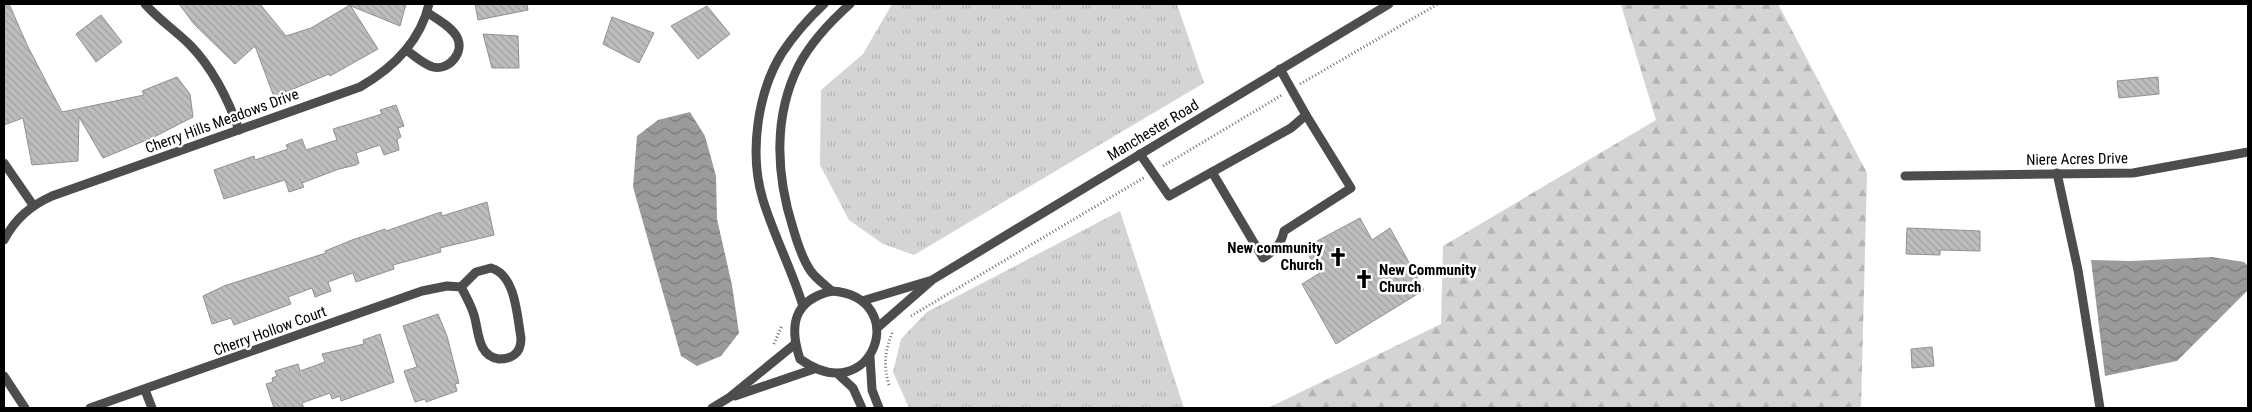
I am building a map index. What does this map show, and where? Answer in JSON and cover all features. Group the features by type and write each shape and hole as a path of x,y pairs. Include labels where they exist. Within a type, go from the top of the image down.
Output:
{"street":[{"path":"145,4 190,46 206,64 230,105 239,130"},
{"path":"803,306 795,278 775,234 762,197 758,169 758,135 761,104 782,54 824,4"},
{"path":"832,291 810,270 798,244 789,214 779,162 781,126 791,84 800,64 827,25 850,4"},
{"name":"Manchester Road","path":"877,328 932,280 1389,4"},
{"path":"406,50 433,67 447,65 455,58 458,52 457,38 428,8"},
{"name":"Cherry Hills Meadows Drive","path":"4,240 16,220 33,205 52,196 360,86 391,67 406,50 428,8"},
{"path":"815,13 827,25"},
{"path":"1212,172 1263,258 1276,250 1281,244 1284,231 1351,188 1280,69"},
{"path":"1140,154 1169,196 1291,128 1306,115"},
{"name":"Niere Acres Drive","path":"1905,176 2133,173 2248,152"},
{"path":"4,163 33,205"},
{"path":"2057,173 2078,270 2100,408"},
{"path":"484,269 498,270 508,279 521,338 521,346 515,355 496,359 490,357 483,349 475,316 461,287 476,272 484,269"},
{"name":"Manchester Road","path":"862,301 932,280"},
{"name":"Cherry Hollow Court","path":"90,408 422,291 441,287 461,287"},
{"path":"832,291 844,292 862,301 873,314 877,328 876,343 870,357 856,369 839,375 824,374 800,359 793,330 796,317 803,306 811,299 832,291"},
{"path":"712,408 730,397 795,344"},
{"path":"870,357 872,390 879,408"},
{"path":"730,397 814,369"},
{"path":"839,375 853,388 862,408"},
{"path":"4,376 25,408"},
{"path":"145,390 152,408"}],"path":[{"path":"905,319 949,295 1292,89 1438,4"},
{"path":"771,346 776,342 782,322"},
{"path":"889,385 884,369 885,358 893,331 899,325"}],"green space":[{"path":"892,4 1177,4 1204,83 914,255 883,244 849,220 820,165 821,90 863,54"},
{"path":"1778,4 1867,173 1861,408 1268,408 1441,324 1443,246 1656,120 1621,5"},
{"path":"1120,211 1184,408 909,408 893,372 901,339 927,312"}],"water":[{"path":"690,112 705,136 716,176 717,219 732,285 739,333 721,356 697,366 681,356 633,187 637,136 658,120"},
{"path":"2212,257 2244,262 2248,266 2248,290 2177,361 2105,376 2091,260 2131,261"}],"building":[{"path":"4,4 9,4 28,47 62,112 144,95 142,91 177,77 190,94 193,117 154,137 103,158 79,117 78,161 32,165 23,118 4,125"},
{"path":"179,4 260,4 286,36 311,28 350,5 378,49 330,76 329,74 274,97 255,46 235,64 194,24"},
{"path":"346,4 406,4 400,26"},
{"path":"475,4 527,4 528,10 478,20"},
{"path":"707,6 730,34 698,59 671,26"},
{"path":"101,15 122,42 96,62 76,34"},
{"path":"612,17 654,33 639,63 603,44"},
{"path":"483,34 518,36 519,68 492,68"},
{"path":"2158,77 2159,94 2119,98 2117,81"},
{"path":"396,105 404,126 398,128 401,137 397,139 399,150 384,155 380,145 356,153 359,163 356,165 339,169 302,183 304,187 289,192 285,180 224,199 214,170 254,156 255,160 288,149 286,145 302,139 306,150 337,140 333,129 382,114 380,110"},
{"path":"487,202 494,235 440,248 441,252 393,265 394,269 356,282 353,273 328,282 331,291 315,297 312,288 288,297 291,304 234,325 231,318 212,324 203,296 224,286 326,253 325,251 352,240 385,229 386,231 441,212 442,216"},
{"name":"New Community Church","path":"1360,218 1372,240 1390,228 1424,290 1336,344 1302,284 1320,273 1304,248"},
{"path":"1907,228 1980,231 1980,251 1940,250 1940,255 1906,254"},
{"path":"438,314 447,336 459,383 455,384 457,391 426,402 425,399 415,402 404,371 417,367 403,326"},
{"path":"380,334 394,382 341,401 340,396 332,399 330,393 302,403 304,408 274,408 266,384 273,382 272,378 277,376 275,371 298,364 300,371 325,362 322,354 364,344 363,340"},
{"path":"1932,347 1934,366 1912,368 1911,349"}],"place":[{"name":"New community Church","path":"1338,257"},
{"name":"New Community Church","path":"1364,279"}]}
